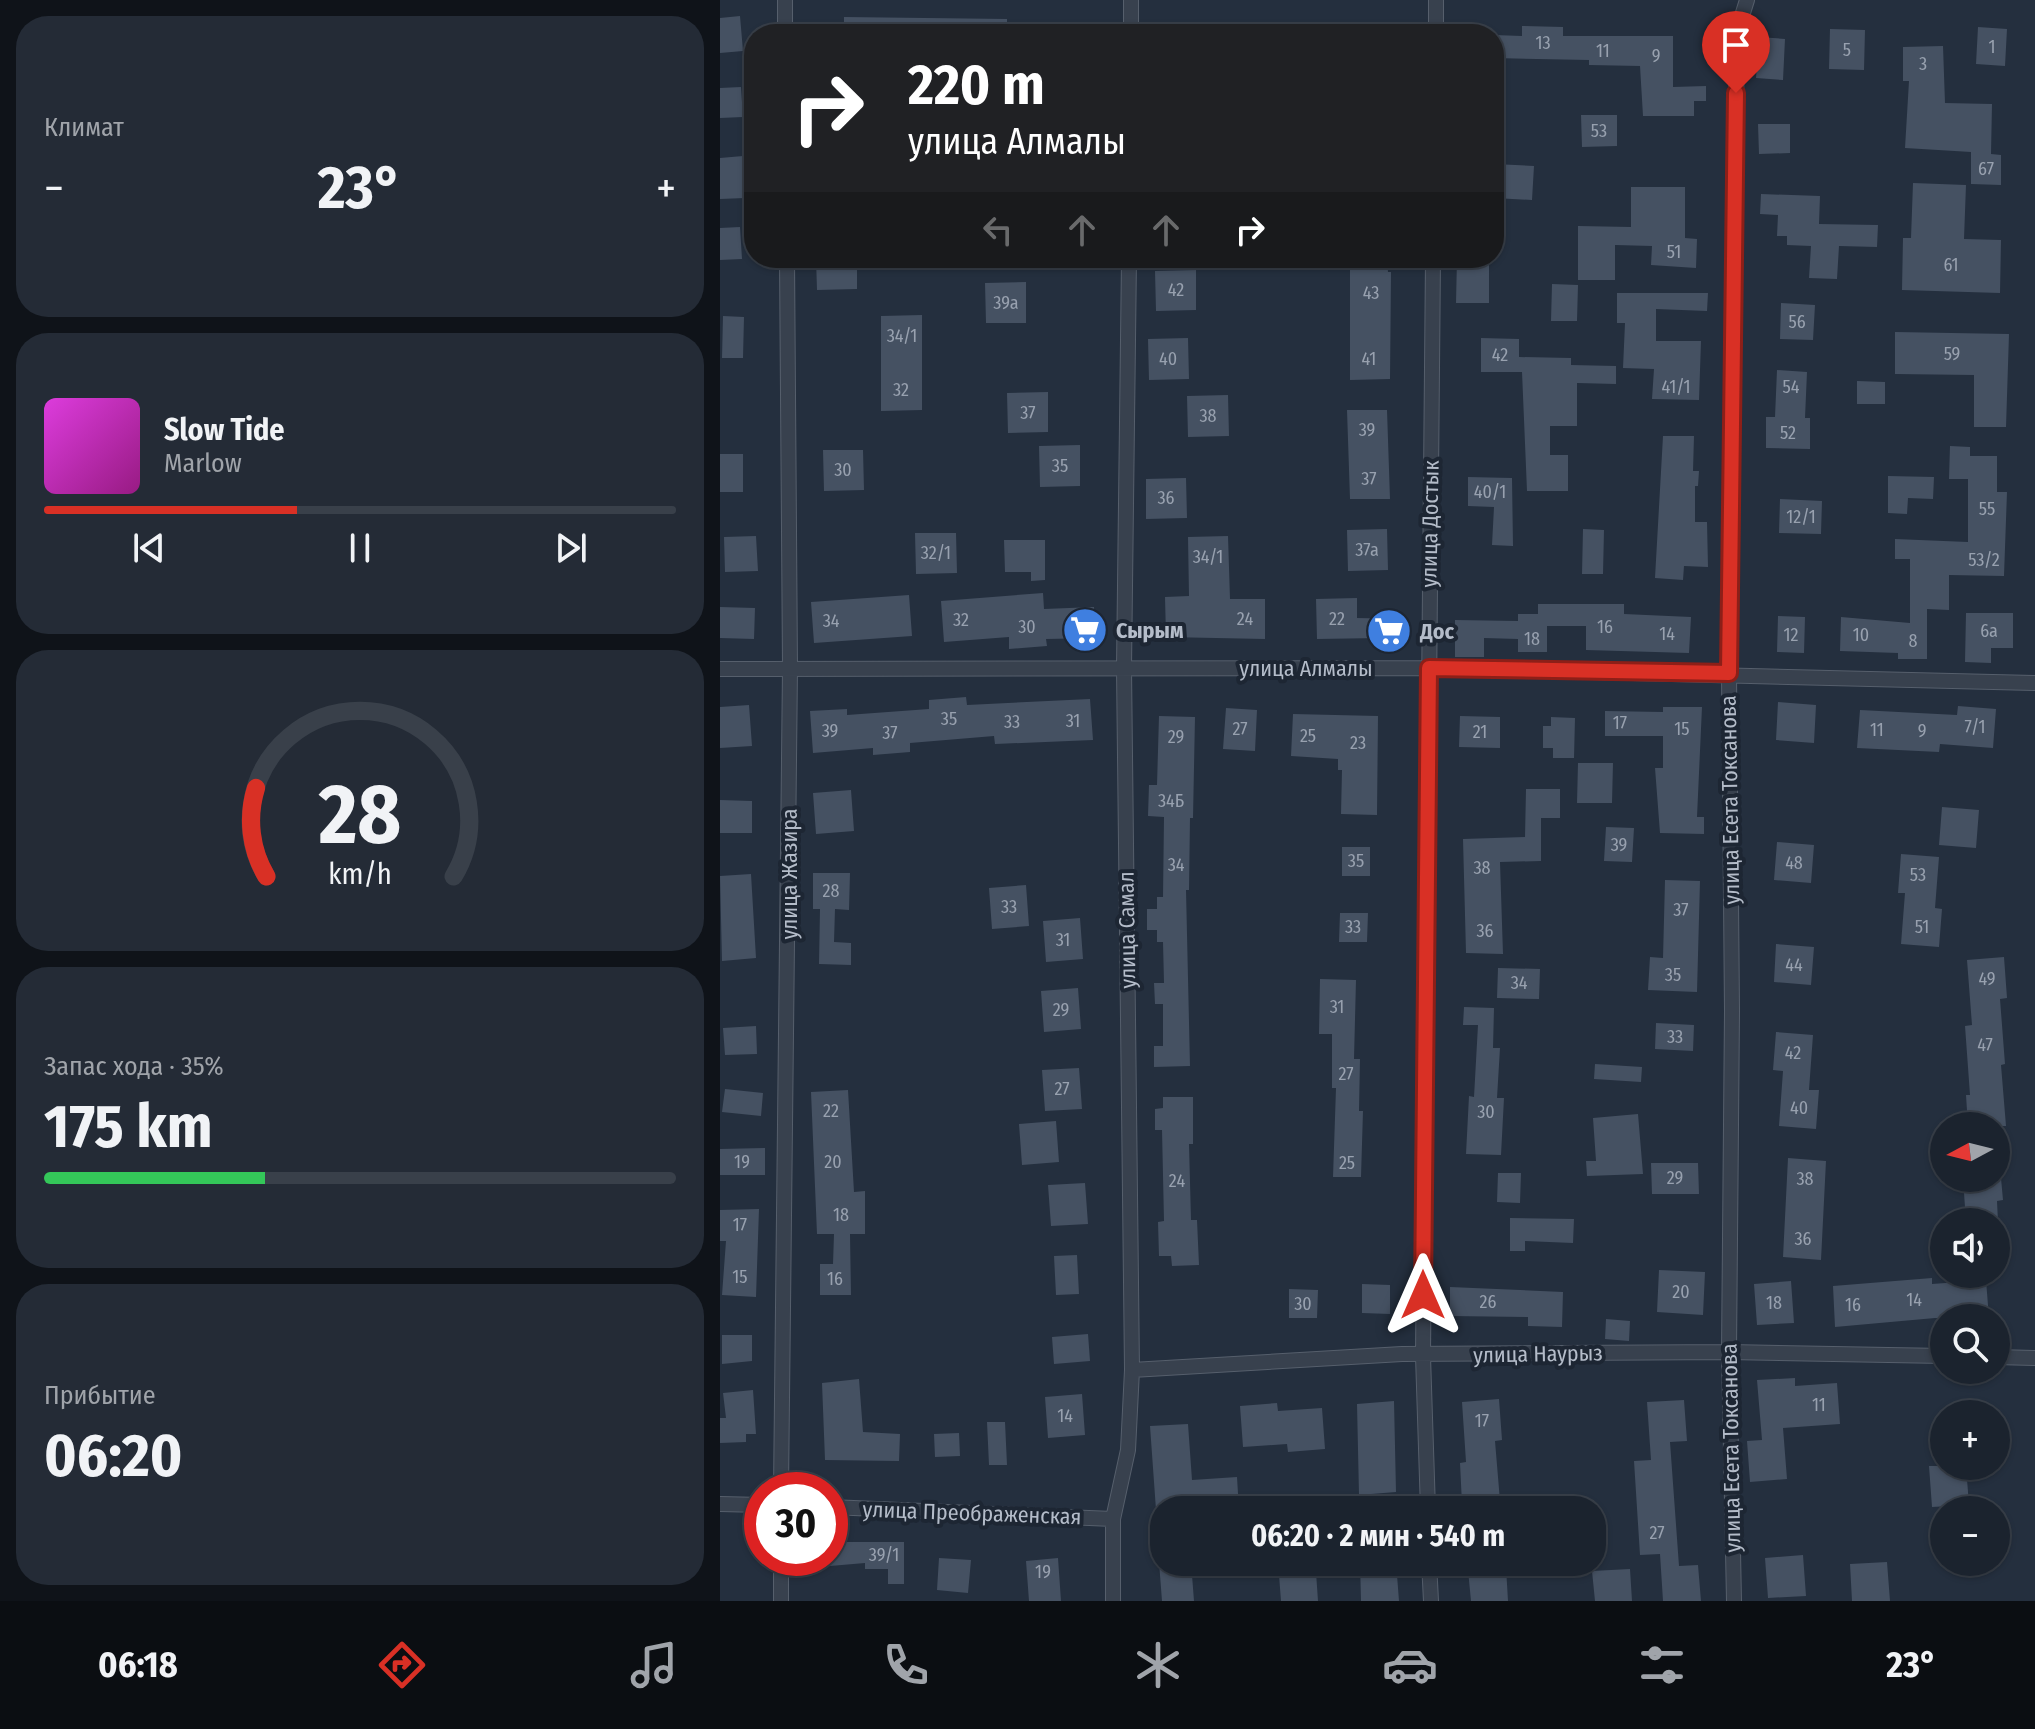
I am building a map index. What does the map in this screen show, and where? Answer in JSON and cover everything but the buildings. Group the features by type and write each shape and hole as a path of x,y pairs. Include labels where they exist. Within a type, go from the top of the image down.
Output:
{"street":[{"path":"785,0 785,24"},
{"path":"1131,0 1131,24"},
{"path":"1436,0 1436,24"},
{"name":"улица Есета Токсанова","path":"1734,1601 1729,1352 1732,996 1729,673 1737,32 1747,0"},
{"name":"улица Жазира","path":"781,1472 790,668 787,268"},
{"name":"улица Самал","path":"1113,1601 1113,1519 1128,1450 1132,1370 1124,668 1129,268"},
{"name":"улица Достык","path":"1428,1496 1423,1356 1433,268"},
{"name":"улица Алмалы","path":"720,669 1429,668 1729,673 2035,683"},
{"name":"улица Наурыз","path":"1132,1370 1423,1356 1729,1352 1930,1356"},
{"path":"2010,1357 2035,1358"},
{"path":"720,1504 744,1505"},
{"name":"улица Преображенская","path":"848,1508 1113,1519"},
{"path":"781,1576 781,1601"},
{"path":"1430,1576 1431,1601"}],"place":[{"name":"Сырым","path":"1085,630"},
{"name":"Дос","path":"1389,631"}],"route":[{"path":"1423,1295 1429,668 1729,673 1736,93"}]}
